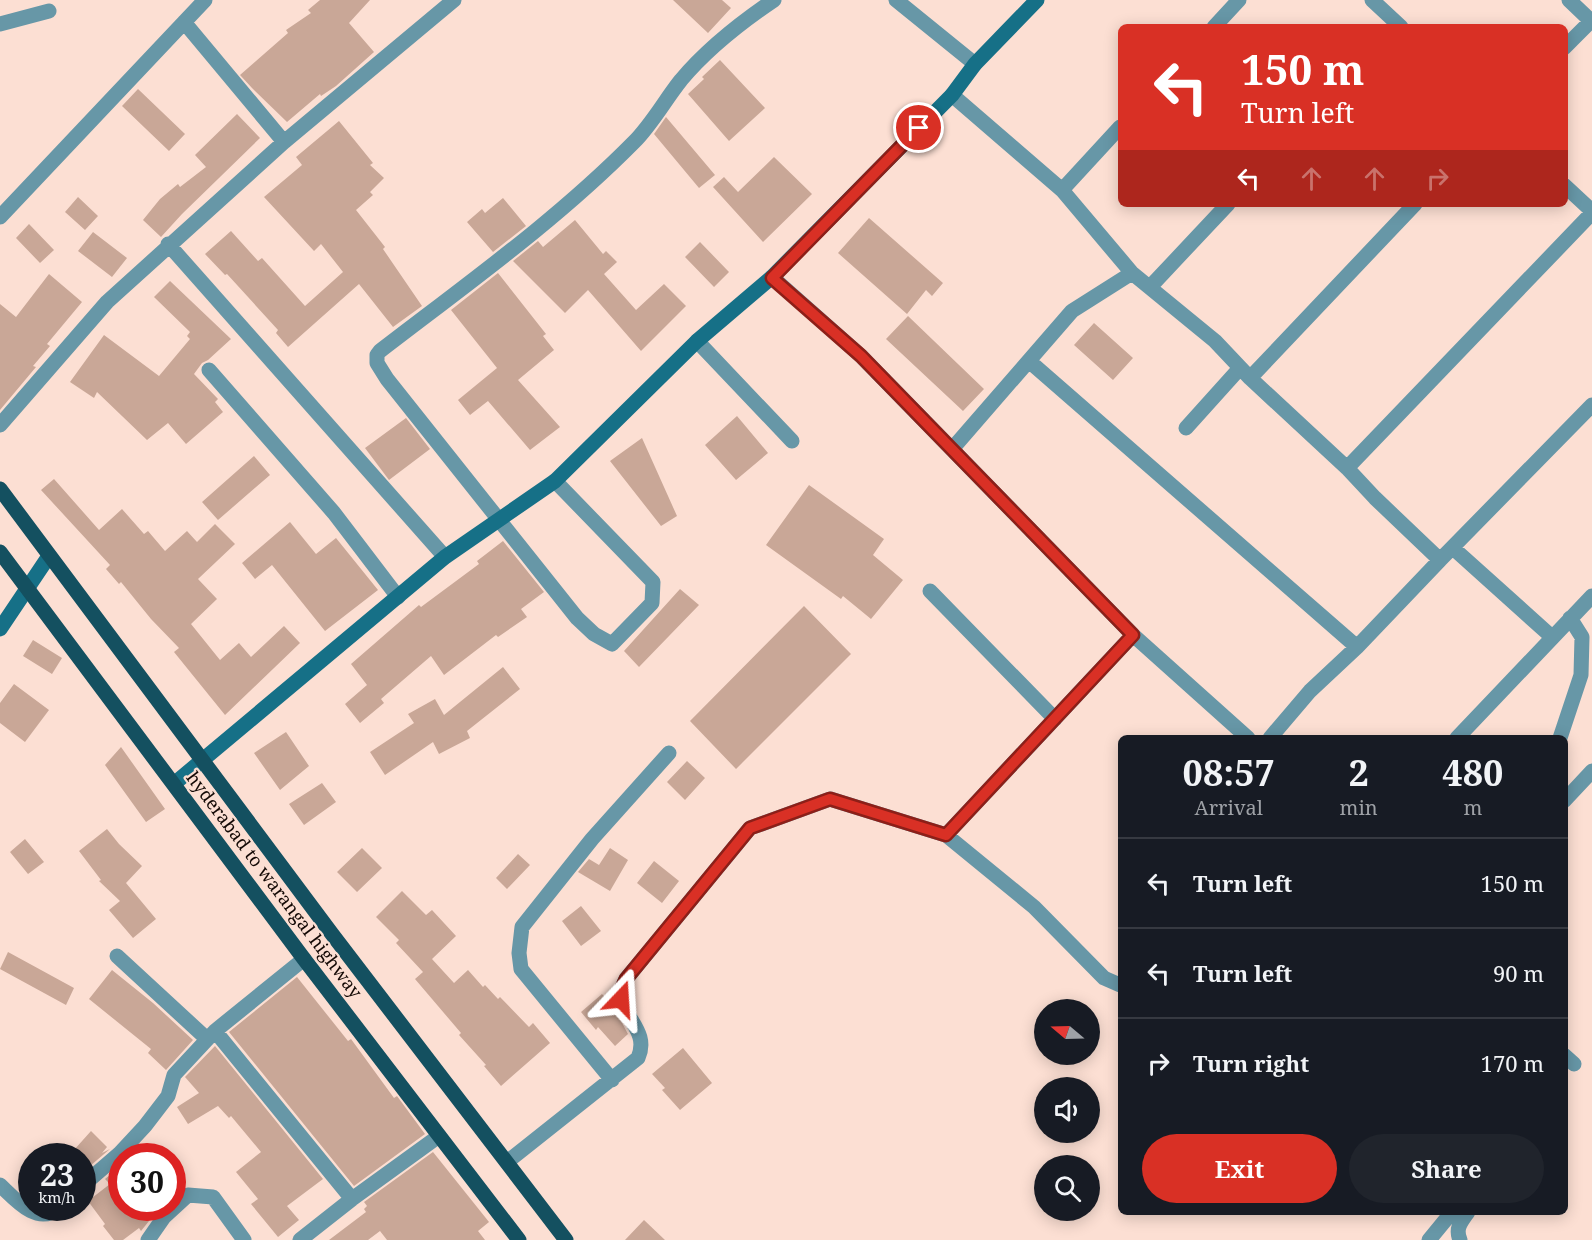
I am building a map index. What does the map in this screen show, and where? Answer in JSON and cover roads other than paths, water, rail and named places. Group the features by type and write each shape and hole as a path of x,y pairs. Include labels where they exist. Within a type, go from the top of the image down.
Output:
{"main road":[{"path":"0,489 332,934 566,1240"},
{"name":"hyderabad to warangal highway","path":"0,552 175,783 304,959 519,1240"}],"street":[{"path":"0,217 205,0"},
{"path":"0,425 106,302 284,142 454,0"},
{"path":"555,481 653,582 652,603 612,644 594,634 577,618 387,379 377,363 377,355 536,232 587,187 636,140 681,80 702,58 740,24 774,0"},
{"path":"896,0 975,64"},
{"path":"175,783 445,557 555,481 697,341 772,278 951,95 975,64 1037,0"},
{"path":"1217,24 1239,0"},
{"path":"1372,0 1395,24"},
{"path":"1568,44 1592,21 1569,0"},
{"path":"0,24 49,11"},
{"path":"184,22 284,142"},
{"path":"951,95 1062,190 1132,273 1215,341 1245,373 1347,468 1440,560"},
{"path":"1062,190 1118,130"},
{"path":"1347,468 1592,212 1568,188"},
{"path":"1150,287 1225,207"},
{"path":"1186,428 1245,373 1412,207"},
{"path":"168,244 445,557"},
{"path":"953,448 1071,311 1132,273"},
{"path":"772,278 861,356 1133,635 1245,735"},
{"path":"697,341 792,441"},
{"path":"1029,361 1357,647"},
{"path":"209,370 334,513 398,597"},
{"path":"1273,735 1310,692 1357,647 1592,405"},
{"path":"1453,548 1552,637"},
{"path":"0,629 49,556"},
{"path":"930,591 1055,718"},
{"path":"1460,735 1592,596"},
{"path":"1561,735 1581,675 1582,637 1570,618"},
{"path":"946,835 1133,635"},
{"path":"612,1080 521,969 519,953 522,927 592,838 669,753"},
{"path":"1568,797 1592,771"},
{"path":"507,1162 638,1058 642,1049 639,1034 621,999 621,990 626,979 750,828 830,799 946,835 1034,908 1104,978 1118,984"},
{"path":"117,956 211,1035 352,1199"},
{"path":"96,1173 146,1126 168,1096 174,1075 211,1035 304,959"},
{"path":"300,1240 439,1136"},
{"path":"0,1185 18,1202"},
{"path":"148,1240 164,1217 188,1195 213,1197 244,1240"},
{"path":"1429,1240 1450,1215"},
{"path":"1460,1240 1457,1233 1458,1226 1466,1215"}]}
